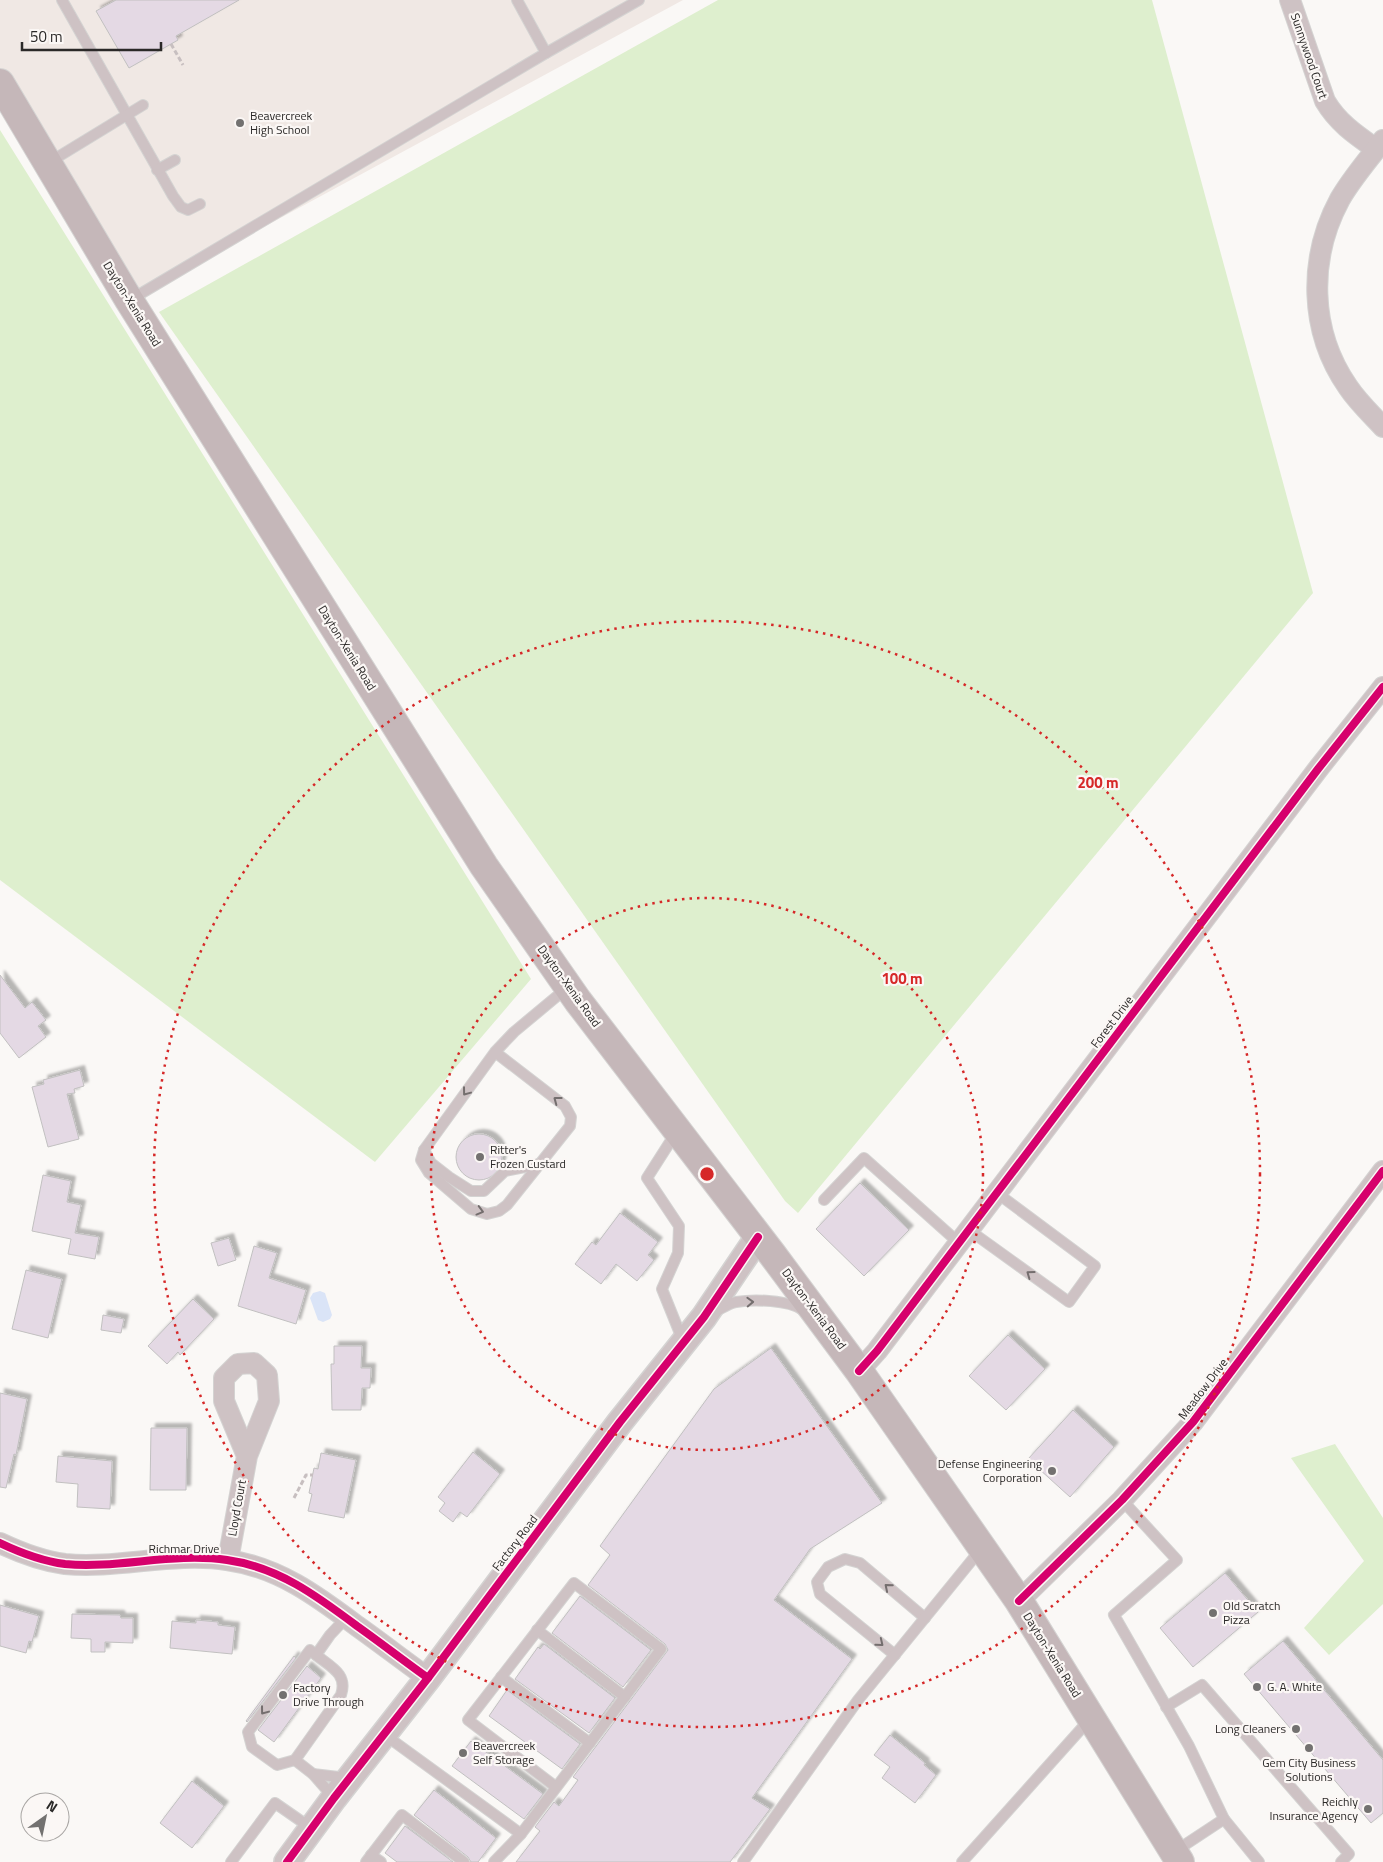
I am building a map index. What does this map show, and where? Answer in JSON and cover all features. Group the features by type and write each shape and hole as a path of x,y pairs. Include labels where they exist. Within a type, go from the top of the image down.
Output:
{"main road":[{"name":"Dayton-Xenia Road","path":"0,83 129,300 484,866 568,986 859,1371 1019,1602 1177,1857"}],"street":[{"name":"Sunnywood Court","path":"1290,0 1325,101 1332,113 1342,125 1380,145"},
{"path":"1380,145 1348,186 1331,218 1323,241 1318,269 1317,293 1319,317 1325,341 1338,372 1357,399 1383,427"},
{"name":"Forest Drive","path":"859,1371 877,1351 1318,769 1383,687"},
{"name":"Meadow Drive","path":"1019,1602 1122,1500 1193,1422 1383,1171"},
{"name":"Factory Road","path":"287,1862 620,1422 704,1317 758,1237"},
{"name":"Lloyd Court","path":"228,1560 247,1456"},
{"name":"Richmar Drive","path":"0,1543 22,1554 64,1564 85,1565 171,1558 228,1560 269,1570 302,1587 428,1678"}],"lane":[{"path":"62,0 157,170 181,207 188,210 200,204"},
{"path":"517,0 546,53"},
{"path":"129,300 639,0"},
{"path":"47,164 143,105"},
{"path":"157,170 175,160"},
{"path":"495,1052 566,1106 571,1117 570,1126 507,1206 499,1211 487,1214 472,1209 429,1173 421,1160 424,1150 495,1052 514,1032 568,986"},
{"path":"677,1130 647,1178 679,1226 678,1253 662,1289 684,1342"},
{"path":"424,1150 431,1163 471,1191 484,1191 505,1171 540,1164"},
{"path":"824,1200 864,1158 964,1236 1069,1302 1095,1266 997,1193"},
{"path":"704,1317 736,1302 768,1301 798,1306 828,1328"},
{"path":"1122,1500 1177,1560 1114,1615 1188,1746 1224,1819 1259,1862"},
{"path":"743,1862 858,1700 982,1548"},
{"path":"895,1655 820,1594 816,1582 828,1567 845,1559 860,1563 925,1618"},
{"path":"494,1862 521,1834 660,1649 574,1583 468,1720 556,1787"},
{"path":"316,1655 330,1635 346,1618"},
{"path":"537,1630 624,1697"},
{"path":"310,1650 316,1655 333,1668 343,1679 344,1687 341,1695 295,1760 277,1765 252,1746 248,1732 310,1650"},
{"path":"501,1677 590,1743"},
{"path":"1166,1708 1202,1685 1349,1854 1341,1862"},
{"path":"962,1862 1091,1718"},
{"path":"384,1734 521,1834"},
{"path":"295,1760 313,1774 334,1798"},
{"path":"313,1774 350,1778"},
{"path":"232,1862 275,1803 312,1828"},
{"path":"381,1862 368,1858 402,1815 464,1862"},
{"path":"1177,1857 1224,1819"}],"path":[{"path":"171,44 183,65"},
{"path":"294,1498 306,1475 313,1475"}],"shaded area":[{"name":"Beavercreek High School","path":"0,0 683,0 129,300 0,83"}],"green space":[{"path":"718,0 1152,0 1313,593 798,1213 785,1201 159,312"},
{"path":"0,130 531,979 375,1162 0,880"},
{"path":"1335,1444 1383,1518 1383,1604 1329,1655 1304,1628 1364,1561 1291,1458"}],"water":[{"path":"320,1291 325,1293 332,1315 330,1319 323,1322 318,1320 310,1298 313,1293"}],"building":[{"path":"116,0 239,0 176,36 178,40 129,68 96,11"},
{"path":"0,975 25,1008 32,1002 46,1020 38,1026 46,1037 19,1058 0,1033"},
{"path":"80,1070 84,1086 74,1089 75,1093 67,1094 79,1139 48,1147 32,1087 44,1084 43,1080"},
{"name":"Ritter's Frozen Custard","path":"475,1134 483,1134 492,1138 498,1144 502,1157 498,1170 492,1176 483,1180 475,1180 466,1176 460,1170 456,1161 456,1153 460,1144 466,1138"},
{"path":"43,1175 71,1181 67,1202 81,1205 75,1233 99,1237 95,1259 68,1254 71,1239 32,1231"},
{"path":"860,1183 909,1230 864,1276 816,1229"},
{"path":"620,1213 658,1242 648,1255 654,1260 637,1281 616,1264 601,1284 575,1264 592,1242 596,1245"},
{"path":"229,1238 236,1260 218,1266 211,1243"},
{"path":"254,1246 277,1253 269,1278 306,1290 296,1324 238,1306"},
{"path":"26,1270 62,1279 48,1338 12,1329"},
{"path":"193,1299 214,1319 180,1355 178,1352 167,1364 148,1346"},
{"path":"103,1315 124,1319 121,1333 101,1330"},
{"path":"1008,1335 1045,1369 1006,1410 969,1376"},
{"path":"334,1346 362,1346 361,1368 371,1368 370,1388 362,1388 361,1410 332,1410 331,1364 334,1364"},
{"path":"771,1348 882,1503 810,1549 774,1600 852,1659 752,1798 770,1809 730,1862 516,1862 540,1831 535,1827 554,1802 559,1806 578,1780 573,1777 668,1650 665,1644 588,1585 610,1555 600,1546 714,1389"},
{"path":"0,1393 27,1399 16,1455 14,1454 6,1488 0,1487"},
{"path":"1073,1410 1114,1447 1070,1497 1028,1459"},
{"path":"151,1428 187,1428 186,1490 150,1490"},
{"path":"473,1452 500,1474 467,1517 460,1512 453,1522 439,1511 445,1503 438,1497"},
{"path":"321,1453 356,1460 344,1518 308,1511 312,1494 309,1493 314,1468 318,1469"},
{"path":"58,1456 112,1461 110,1509 77,1507 78,1484 56,1482"},
{"path":"1225,1573 1258,1612 1193,1667 1160,1628"},
{"path":"580,1596 651,1650 623,1687 552,1633"},
{"path":"0,1605 39,1616 32,1642 29,1641 26,1653 0,1646"},
{"path":"72,1614 120,1615 121,1618 133,1618 133,1643 105,1642 105,1652 91,1652 91,1639 71,1638"},
{"path":"196,1620 218,1622 218,1625 235,1627 232,1654 170,1648 172,1621 196,1623"},
{"path":"1283,1641 1383,1760 1383,1813 1371,1823 1244,1674"},
{"path":"544,1644 615,1698 589,1733 515,1679 538,1647 540,1649"},
{"path":"294,1656 296,1658 247,1722 246,1721"},
{"path":"307,1666 321,1678 274,1742 258,1730"},
{"path":"507,1690 580,1744 562,1769 489,1716"},
{"path":"890,1735 925,1763 924,1765 936,1775 915,1803 882,1778 890,1767 874,1755"},
{"path":"471,1741 543,1794 524,1819 452,1766"},
{"path":"192,1781 224,1806 192,1848 160,1823"},
{"path":"434,1790 496,1838 478,1862 471,1862 468,1857 414,1815"},
{"path":"405,1826 453,1862 397,1862 385,1853"}],"cycle path":[{"path":"859,1371 877,1351 1318,769 1383,687"},
{"path":"1019,1601 1122,1500 1193,1422 1383,1171"},
{"path":"287,1862 620,1422 704,1317 758,1237"},
{"path":"0,1543 32,1556 65,1564 85,1565 207,1558 227,1560 263,1569 296,1584 312,1594 428,1678"}],"place":[{"name":"Beavercreek High School","path":"240,123"},
{"name":"Ritter's Frozen Custard","path":"480,1157"},
{"name":"Defense Engineering Corporation","path":"1052,1471"},
{"name":"Old Scratch Pizza","path":"1213,1613"},
{"name":"G. A. White","path":"1257,1687"},
{"name":"Factory Drive Through","path":"283,1695"},
{"name":"Long Cleaners","path":"1296,1729"},
{"name":"Gem City Business Solutions","path":"1309,1748"},
{"name":"Beavercreek Self Storage","path":"463,1753"},
{"name":"Reichly Insurance Agency","path":"1368,1809"}]}
